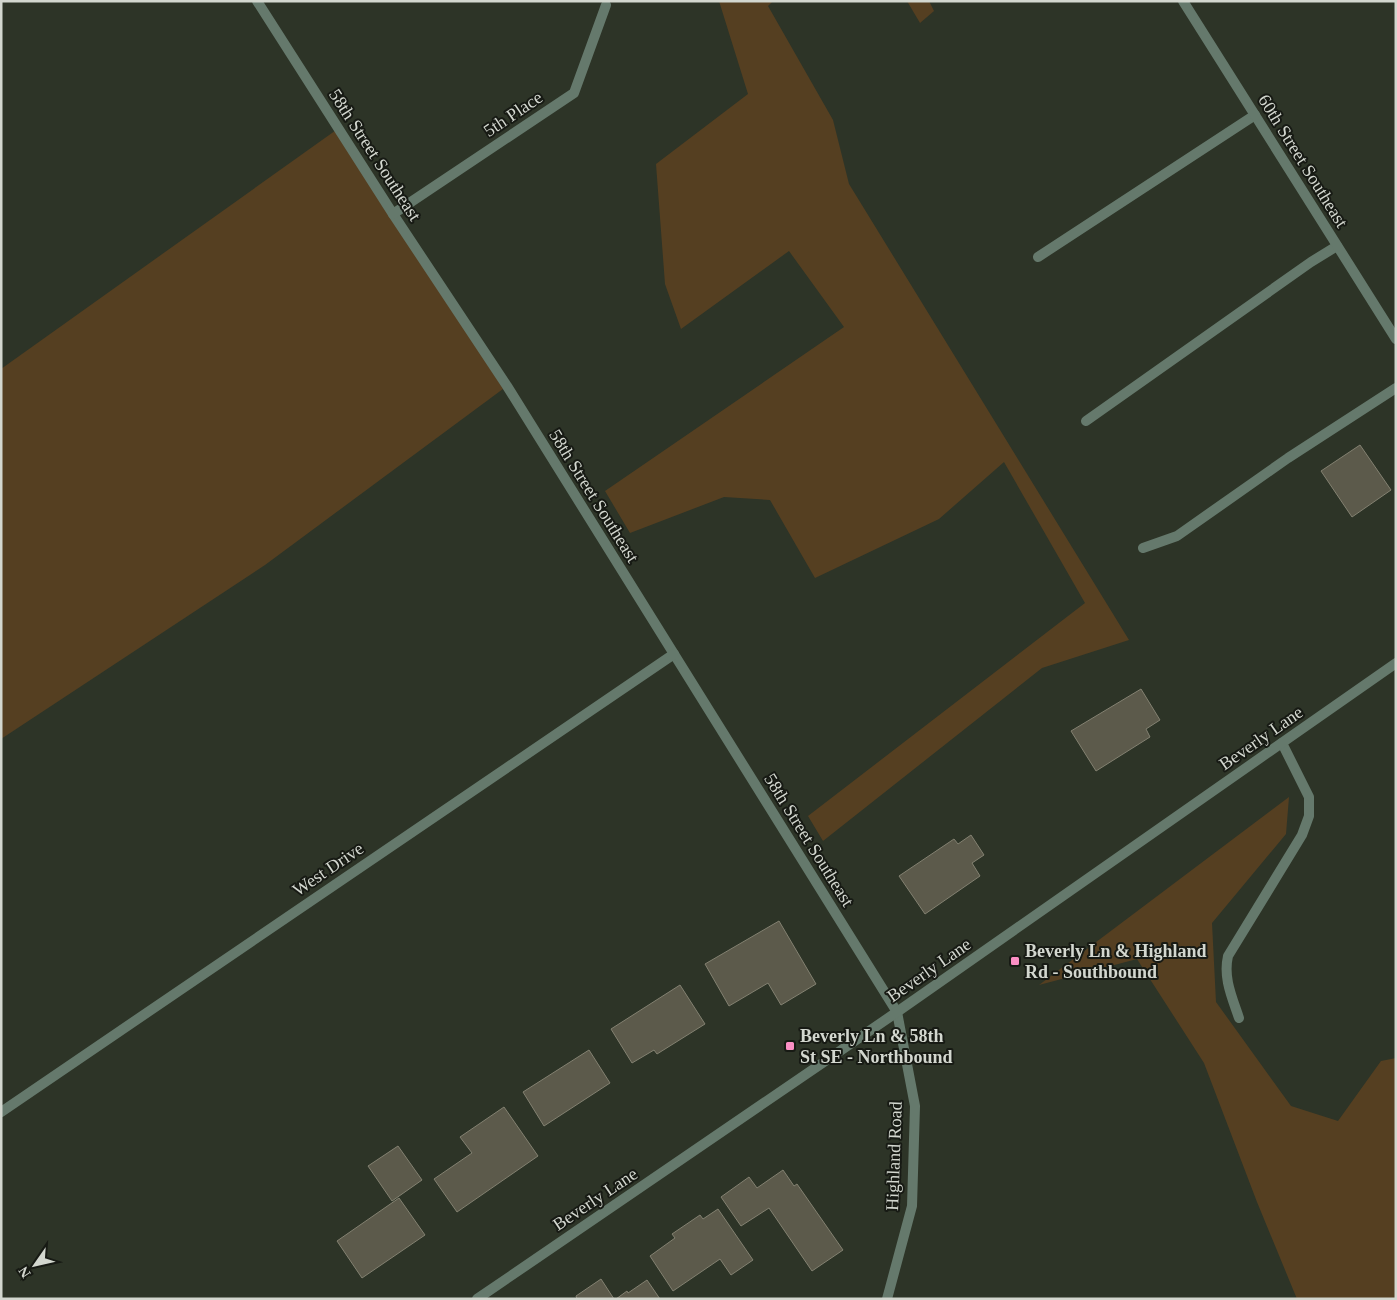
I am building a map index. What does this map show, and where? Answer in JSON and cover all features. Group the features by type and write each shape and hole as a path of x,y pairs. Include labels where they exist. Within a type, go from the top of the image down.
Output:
{"street":[{"name":"58th Street Southeast","path":"257,1 393,214 507,386 897,1012"},
{"name":"60th Street Southeast","path":"1183,1 1396,339"},
{"name":"5th Place","path":"393,214 574,93 606,5"},
{"path":"1038,257 1255,115"},
{"path":"1086,421 1311,262 1337,246"},
{"path":"1143,548 1177,536 1288,458 1396,388"},
{"name":"West Drive","path":"1,1112 674,654"},
{"name":"Beverly Lane","path":"477,1299 897,1012 1396,663"},
{"path":"1239,1018 1226,982 1225,967 1228,956 1302,835 1309,816 1309,797 1282,742"},
{"name":"Highland Road","path":"887,1299 912,1206 915,1106 897,1012"}],"shaded area":[{"path":"719,1 773,1 768,6 833,120 849,184 1129,640 1042,668 823,841 808,816 1085,603 1004,462 939,519 815,578 770,500 724,497 630,533 605,491 844,327 789,251 681,329 665,284 656,164 748,94"},
{"path":"907,1 929,1 934,11 920,23"},
{"path":"339,128 507,386 265,565 1,739 1,369"},
{"path":"1289,797 1286,834 1212,923 1216,1002 1291,1106 1338,1121 1381,1061 1396,1058 1396,1299 1297,1299 1257,1202 1204,1063 1137,959 1039,985"}],"building":[{"path":"1360,445 1391,490 1352,517 1321,471"},
{"path":"1141,689 1160,720 1146,729 1150,737 1096,771 1071,731"},
{"path":"971,835 984,855 972,863 980,876 925,914 899,876 954,839 958,844"},
{"path":"779,921 816,984 781,1005 768,983 729,1006 705,964"},
{"path":"680,985 705,1024 657,1054 654,1050 632,1063 611,1029"},
{"path":"589,1050 610,1083 544,1126 523,1092"},
{"path":"504,1107 538,1156 457,1212 434,1179 472,1153 460,1137"},
{"path":"398,1146 422,1180 392,1201 368,1166"},
{"path":"783,1170 794,1186 797,1184 843,1250 812,1271 769,1208 741,1226 721,1197 749,1177 757,1188"},
{"path":"399,1198 425,1235 362,1278 337,1241"},
{"path":"718,1209 753,1260 731,1275 720,1259 673,1291 650,1256 675,1238 672,1234 700,1215 703,1219"},
{"path":"601,1279 614,1299 577,1299 576,1296"},
{"path":"647,1280 660,1299 616,1299 627,1291 628,1293"}],"place":[{"name":"Beverly Ln & Highland Rd - Southbound","path":"1015,961"},
{"name":"Beverly Ln & 58th St SE - Northbound","path":"790,1046"}]}
